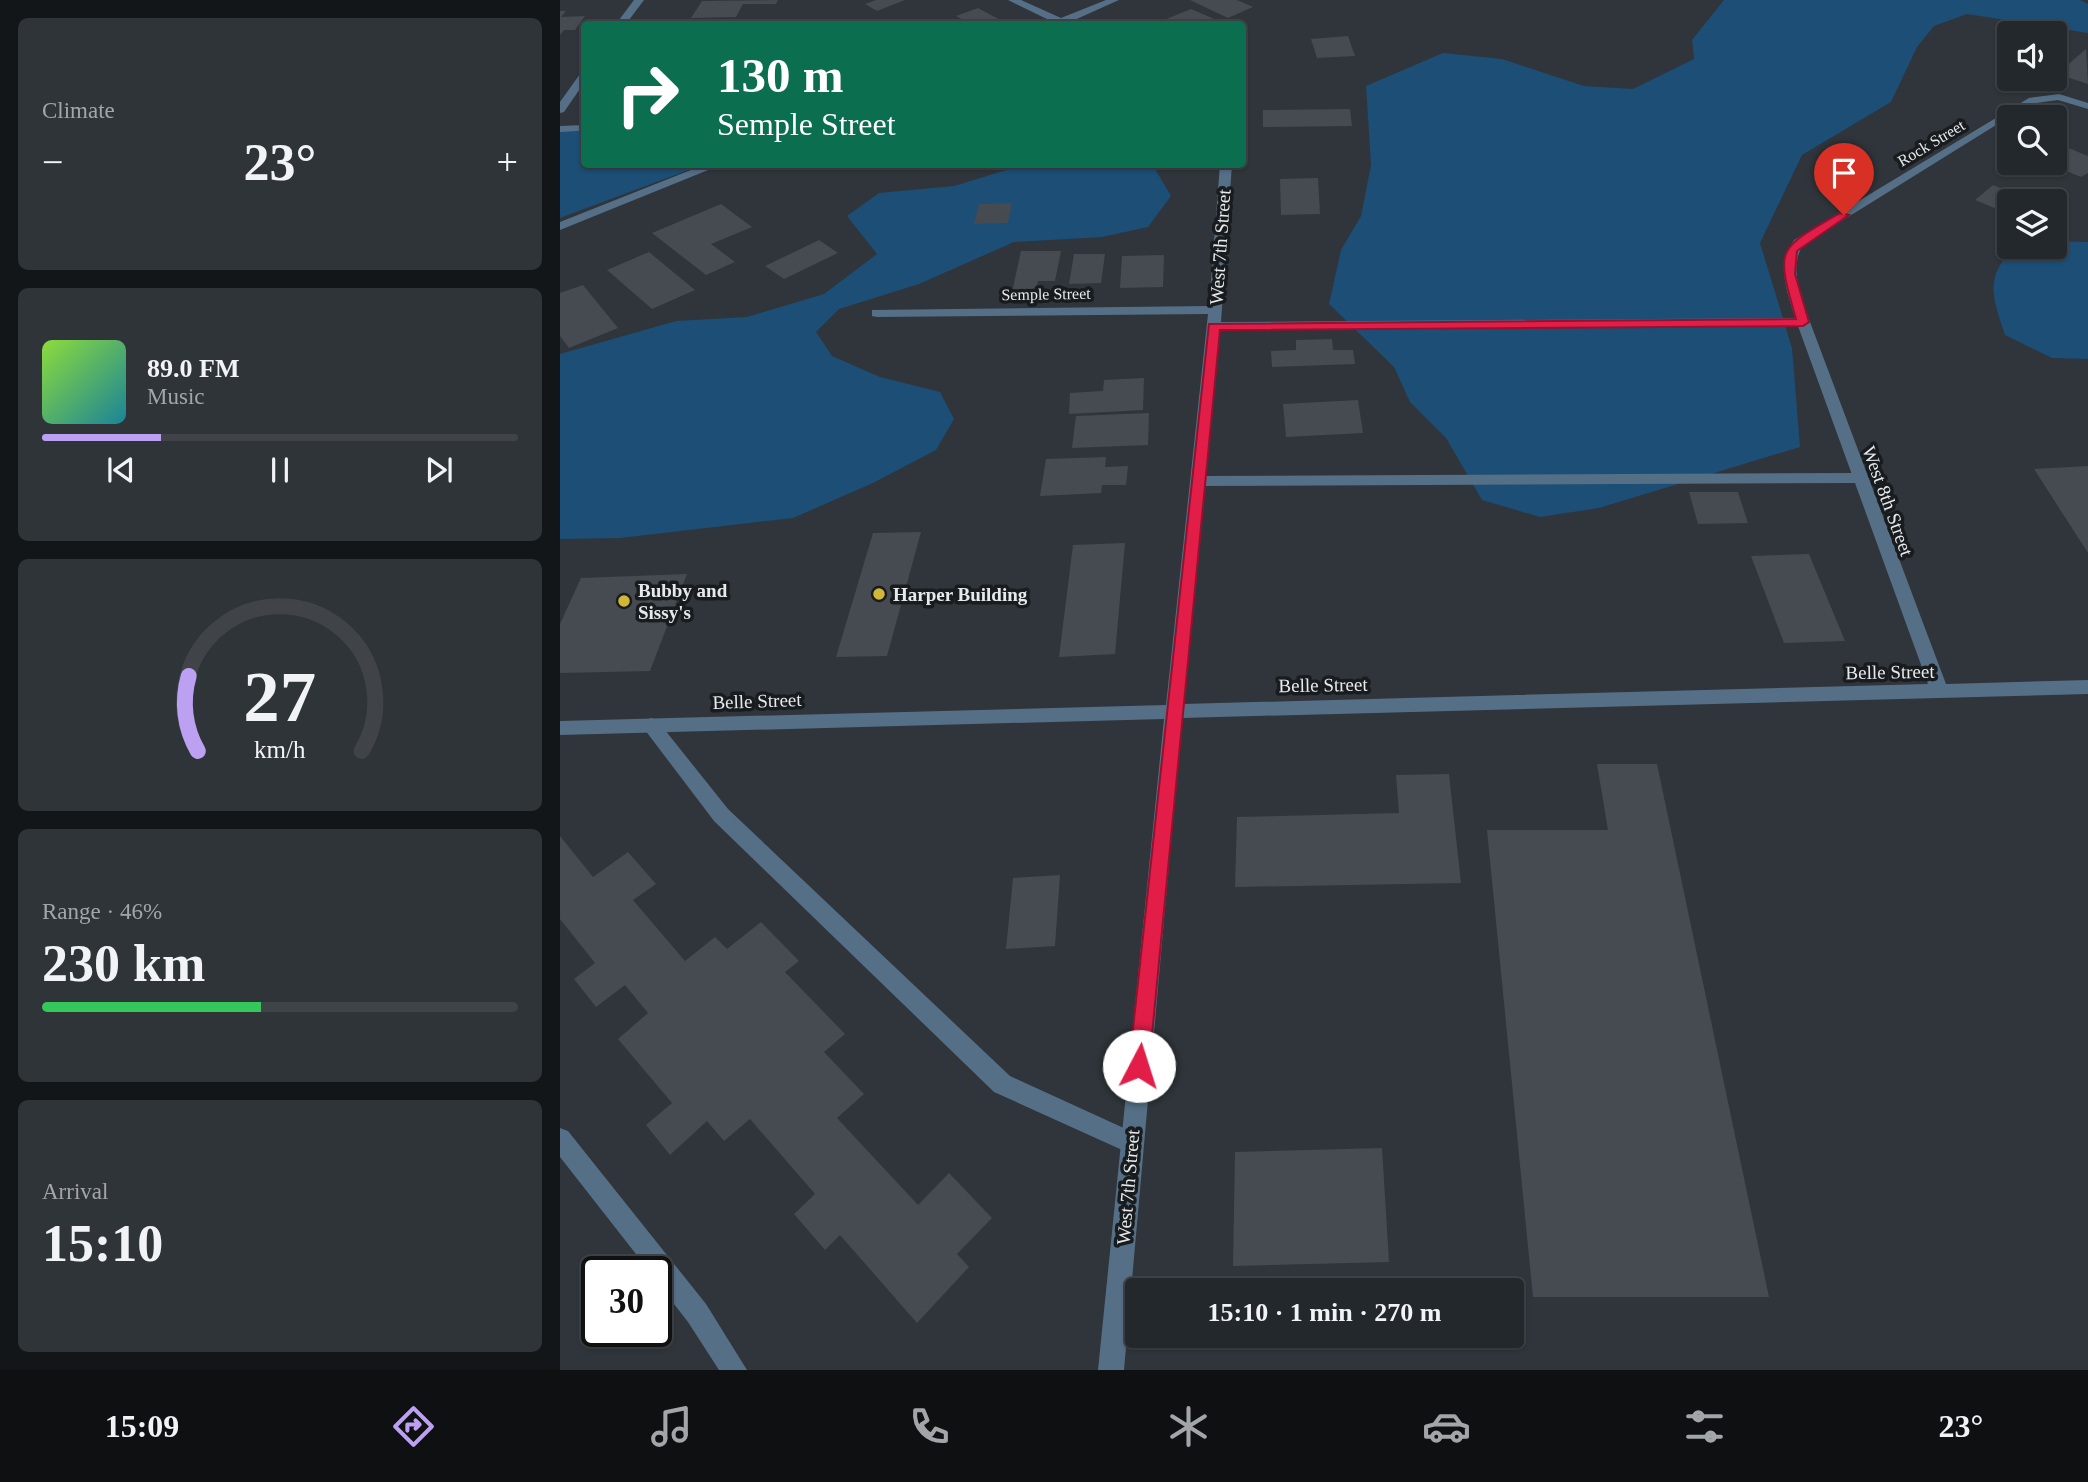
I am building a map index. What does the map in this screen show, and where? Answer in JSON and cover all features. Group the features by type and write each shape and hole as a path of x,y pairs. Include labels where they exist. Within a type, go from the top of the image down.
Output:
{"street":[{"path":"623,21 639,0"},
{"path":"1013,0 1056,21"},
{"path":"1068,21 1114,0"},
{"path":"560,110 581,80"},
{"name":"Rock Street","path":"1803,322 1789,274 1788,260 1798,243 2026,104 2046,97 2059,97 2088,106"},
{"path":"560,129 581,128"},
{"path":"560,226 708,168"},
{"name":"West 7th Street","path":"1111,1370 1131,1143 1215,318 1226,168"},
{"name":"Semple Street","path":"877,313 1803,322"},
{"name":"West 8th Street","path":"1803,322 1940,692"},
{"path":"1198,481 1859,478"},
{"name":"Belle Street","path":"560,728 2088,687"},
{"path":"651,725 721,815 1002,1084 1131,1143"},
{"path":"560,1139 697,1312 733,1370"}],"shaded area":[{"path":"1724,0 2080,0 2088,4 2088,33 2067,30 2067,21 2012,21 1967,14 1934,26 1917,47 1891,102 1802,155 1760,243 1792,348 1800,447 1599,508 1540,517 1482,500 1446,438 1410,402 1394,367 1329,304 1341,250 1361,216 1371,165 1366,86 1443,53 1502,59 1584,86 1633,89 1694,59 1692,40"},
{"path":"560,132 581,132 581,168 694,168 560,218"},
{"path":"1013,168 1154,168 1171,196 1148,227 1102,237 1014,242 919,284 839,309 816,332 832,356 880,377 940,392 954,419 936,450 873,483 793,518 620,538 560,539 560,354 676,321 747,317 824,294 877,254 847,216 879,193 954,186"},
{"path":"2067,241 2088,242 2088,359 2052,358 2005,335 1994,298 1995,278 2004,259 2067,259"}],"building":[{"path":"778,0 776,4 743,4 736,17 691,18 702,1"},
{"path":"876,0 905,0 877,11 865,4"},
{"path":"1190,0 1237,0 1253,7 1228,18"},
{"path":"978,8 1002,21 965,21 956,16"},
{"path":"1191,9 1219,21 1166,21 1164,20"},
{"path":"560,11 566,11 561,17 585,16 575,30 564,30 560,35"},
{"path":"1348,36 1355,56 1317,58 1311,39"},
{"path":"2086,49 2088,84 2067,77 2067,65"},
{"path":"1350,109 1352,126 1263,127 1263,110"},
{"path":"2067,147 2088,156 2088,173 2081,177 2067,171"},
{"path":"1318,178 1320,214 1281,215 1280,179"},
{"path":"1993,185 2003,189 1997,189 1997,209 1975,200"},
{"path":"1012,203 1008,223 974,224 979,204"},
{"path":"721,204 752,227 711,244 735,262 706,275 652,233"},
{"path":"819,240 838,253 784,279 765,266"},
{"path":"1021,251 1061,251 1055,281 1038,281 1036,291 1012,292"},
{"path":"649,252 695,290 652,309 607,270"},
{"path":"1074,254 1105,254 1101,283 1069,284"},
{"path":"1164,255 1163,287 1120,288 1122,256"},
{"path":"583,285 618,328 569,348 560,336 560,293"},
{"path":"1332,339 1333,350 1353,350 1355,364 1272,367 1271,351 1296,350 1296,340"},
{"path":"1144,378 1143,410 1069,414 1070,393 1103,391 1104,380"},
{"path":"1358,400 1363,433 1286,437 1283,404"},
{"path":"1149,413 1148,445 1072,448 1076,416"},
{"path":"1106,457 1105,467 1128,466 1126,485 1102,485 1101,493 1040,496 1046,459"},
{"path":"2088,466 2088,553 2034,469"},
{"path":"1689,492 1738,492 1748,523 1698,524"},
{"name":"Harper Building","path":"921,532 887,656 836,657 873,533"},
{"path":"1125,543 1115,654 1059,657 1073,545"},
{"path":"1809,554 1845,641 1784,643 1751,556"},
{"name":"Bubby and Sissy's","path":"687,574 650,671 560,673 560,624 581,578"},
{"path":"1597,764 1657,764 1769,1297 1533,1297 1487,830 1608,830"},
{"path":"1449,774 1461,883 1235,887 1237,817 1399,813 1396,775"},
{"path":"560,836 593,877 628,852 656,884 633,900 685,961 715,937 727,949 761,922 799,961 785,972 845,1034 824,1052 864,1094 837,1118 918,1205 949,1173 992,1218 957,1254 969,1267 917,1323 840,1235 825,1250 794,1214 815,1194 750,1119 724,1141 707,1121 670,1155 646,1125 672,1103 618,1039 648,1013 625,985 596,1007 574,979 595,963 560,919"},
{"path":"1060,875 1055,946 1006,949 1013,878"},
{"path":"1382,1148 1389,1262 1233,1266 1235,1152"}],"place":[{"name":"Harper Building","path":"879,594"},
{"name":"Bubby and Sissy's","path":"624,601"}],"route":[{"path":"1139,1066 1214,326 1803,322 1789,274 1788,260 1791,250 1844,215"}]}
